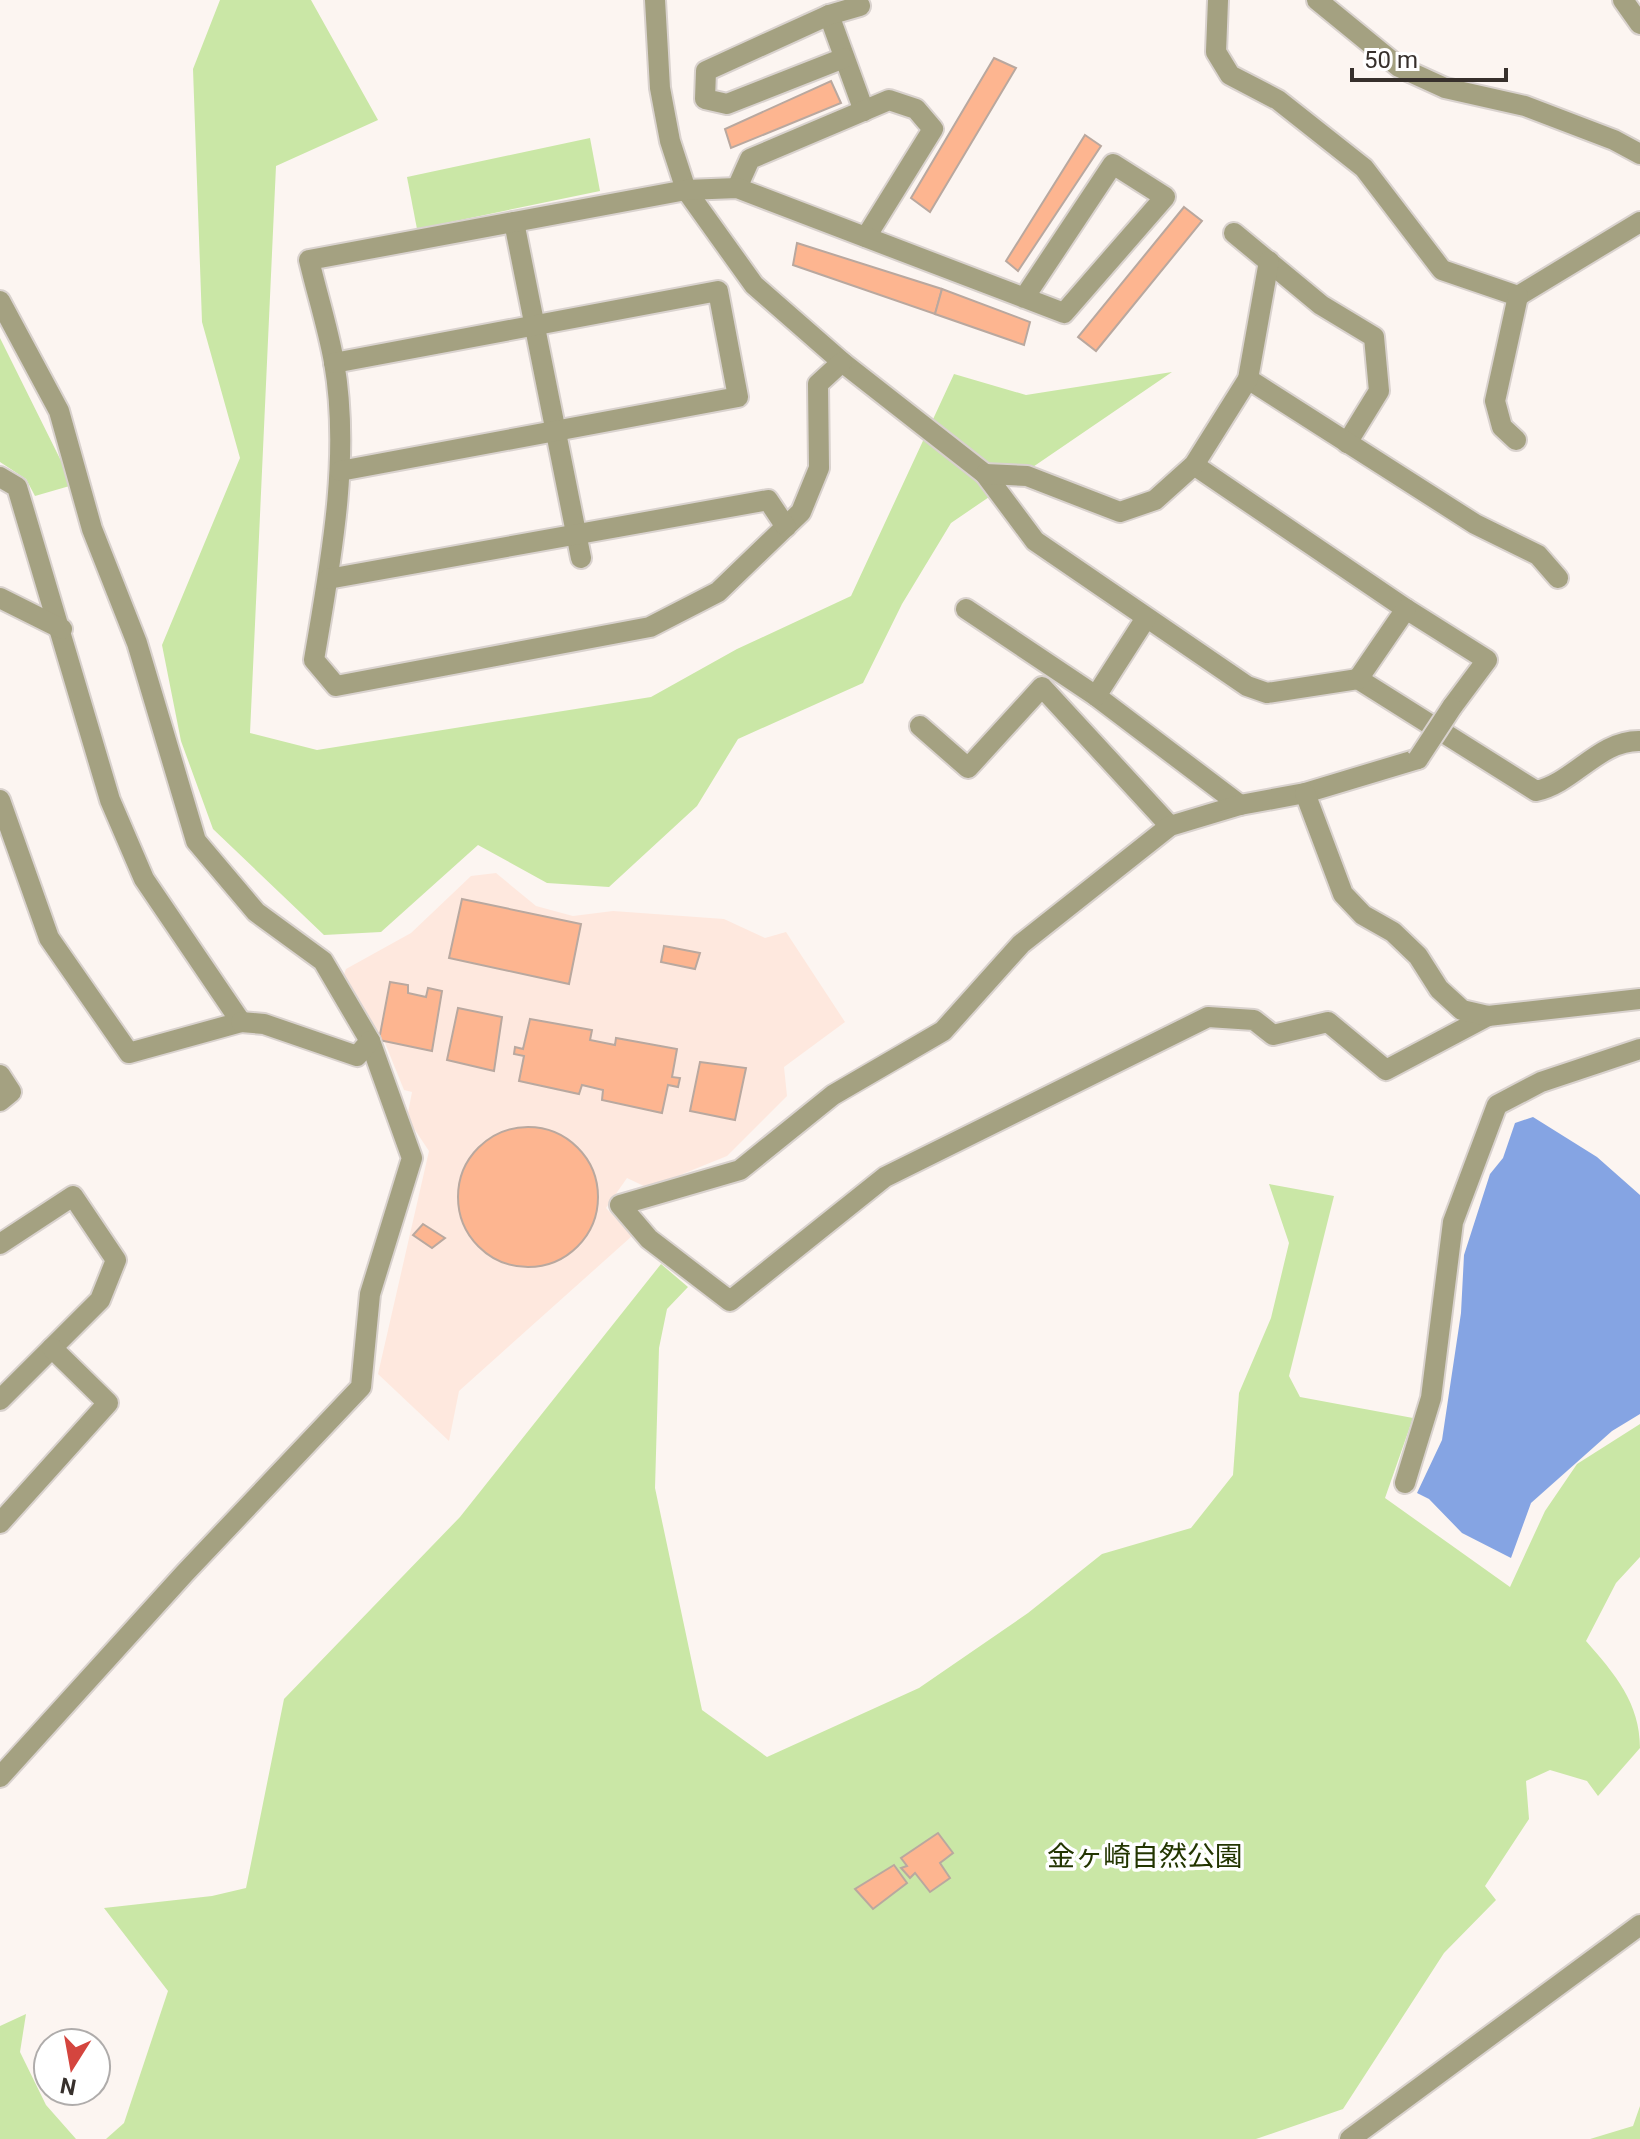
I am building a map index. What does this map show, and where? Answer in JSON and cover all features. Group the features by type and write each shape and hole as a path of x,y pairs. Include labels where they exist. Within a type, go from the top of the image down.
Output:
{"street":[{"path":"655,0 660,88 670,141 686,190 754,285 842,362 985,474 1035,541 1247,686 1267,693 1358,679 1536,791 1551,788 1624,741 1640,741"},
{"path":"1218,0 1216,52 1230,75 1278,100 1364,168 1442,270 1518,296"},
{"path":"1317,0 1399,67 1445,88 1525,106 1614,140 1640,154"},
{"path":"1623,0 1640,24"},
{"path":"844,58 727,104 705,99 706,71 829,15 860,6"},
{"path":"829,15 864,111"},
{"path":"737,188 750,159 889,100 916,109 933,129 866,237"},
{"path":"842,362 818,384 819,468 801,512 718,592 650,627 336,686 314,660 328,579 340,471 334,363 309,260 686,190 737,188 866,237 1024,298 1064,313 1165,197 1113,164 1024,298"},
{"path":"514,222 573,533 581,558"},
{"path":"1516,440 1502,427 1495,401 1518,296 1640,222"},
{"path":"1234,233 1321,305 1374,337 1379,391 1347,443"},
{"path":"985,474 1027,476 1120,512 1155,500 1194,465 1248,379 1269,261"},
{"path":"334,363 718,291 738,397 340,471"},
{"path":"0,301 59,411 92,529 137,643 196,841 256,912 323,961 370,1041 412,1158 370,1294 361,1387 184,1574 0,1777"},
{"path":"1248,379 1475,524 1538,555 1558,578"},
{"path":"1194,465 1406,609 1487,660 1418,759 1305,793 1240,805 1170,826 1021,944 943,1031 833,1095 740,1170 620,1205 649,1239 730,1301 885,1177 1208,1017 1254,1020 1273,1035 1328,1022 1348,1035 1386,1070 1488,1016"},
{"path":"0,477 17,487 62,629 110,800 144,879 241,1022"},
{"path":"328,579 768,500 786,527"},
{"path":"0,598 62,629"},
{"path":"966,609 1096,696 1240,805"},
{"path":"1358,679 1406,609"},
{"path":"1096,696 1146,618"},
{"path":"920,726 968,768 1042,687 1170,826"},
{"path":"1305,793 1343,894 1363,915 1393,932 1418,956 1439,989 1462,1010 1488,1016 1640,999"},
{"path":"0,800 49,938 129,1053 241,1022 264,1024 357,1056 370,1041"},
{"path":"1405,1483 1431,1398 1453,1222 1497,1105 1541,1082 1640,1049"},
{"path":"0,1075 11,1092 0,1101"},
{"path":"0,1244 73,1196 116,1260 100,1300 0,1400"},
{"path":"0,1523 108,1403 52,1348"},
{"path":"1350,2139 1640,1925"}],"shaded area":[{"path":"496,873 536,906 573,916 613,911 724,919 765,938 786,932 845,1022 784,1067 787,1096 727,1156 648,1188 627,1178 606,1208 632,1236 459,1391 449,1441 378,1374 429,1151 407,1118 412,1092 404,1090 385,1043 341,982 346,969 411,933 471,876"}],"green space":[{"path":"220,0 311,0 378,120 276,166 250,733 317,750 651,697 737,649 851,596 954,374 1026,395 1172,372 951,523 902,604 863,683 738,739 697,806 609,887 547,883 478,845 381,932 324,935 213,829 181,741 162,645 240,458 202,322 193,69"},
{"path":"590,138 600,191 417,229 407,177"},
{"path":"0,338 73,485 35,496 26,479 0,462"},
{"name":"金ヶ崎自然公園","path":"1269,1184 1334,1196 1289,1376 1300,1397 1413,1418 1385,1498 1510,1587 1545,1511 1577,1464 1640,1424 1640,1557 1616,1583 1586,1641 1616,1677 1631,1703 1640,1748 1598,1796 1587,1781 1550,1770 1526,1781 1529,1819 1485,1886 1496,1900 1444,1953 1343,2109 1256,2139 106,2139 124,2123 168,1991 104,1908 212,1896 246,1888 284,1699 460,1517 661,1264 688,1287 667,1309 659,1348 655,1488 702,1710 767,1757 919,1688 1028,1613 1102,1554 1191,1528 1233,1475 1239,1393 1271,1318 1289,1243"},
{"path":"26,2014 20,2052 32,2076 32,2107 48,2107 76,2139 0,2139 0,2026"},
{"path":"1640,2106 1640,2139 1590,2139 1633,2126"}],"water":[{"path":"1533,1117 1597,1157 1640,1195 1640,1414 1612,1431 1531,1503 1511,1558 1462,1533 1429,1499 1417,1493 1442,1440 1461,1313 1464,1255 1490,1174 1503,1158 1515,1123"}],"building":[{"path":"994,58 1016,68 930,212 911,198"},
{"path":"831,81 841,103 731,148 725,129"},
{"path":"1085,135 1101,146 1018,271 1006,261"},
{"path":"1184,207 1202,221 1096,351 1078,337"},
{"path":"797,243 942,289 935,314 793,265"},
{"path":"942,289 1030,322 1024,345 935,314"},
{"path":"462,899 581,924 569,984 449,958"},
{"path":"664,946 700,953 695,969 661,962"},
{"path":"390,982 408,985 408,993 426,997 428,988 442,991 432,1051 379,1040"},
{"path":"458,1008 502,1017 494,1071 447,1060"},
{"path":"530,1019 592,1030 590,1040 615,1045 616,1038 677,1049 672,1077 680,1078 678,1087 668,1085 662,1113 602,1100 603,1090 582,1085 579,1094 519,1081 524,1056 514,1054 515,1047 523,1049"},
{"path":"700,1062 746,1068 735,1120 690,1111"},
{"path":"528,1127 555,1133 577,1148 592,1170 598,1197 592,1224 577,1246 555,1261 528,1267 501,1261 479,1246 464,1224 458,1197 464,1170 479,1148 501,1133"},
{"path":"423,1224 445,1238 432,1248 413,1235"},
{"path":"938,1833 953,1853 940,1863 950,1878 930,1892 915,1873 910,1878 901,1868 907,1866 901,1858"},
{"path":"894,1865 907,1883 873,1909 855,1889"}]}
